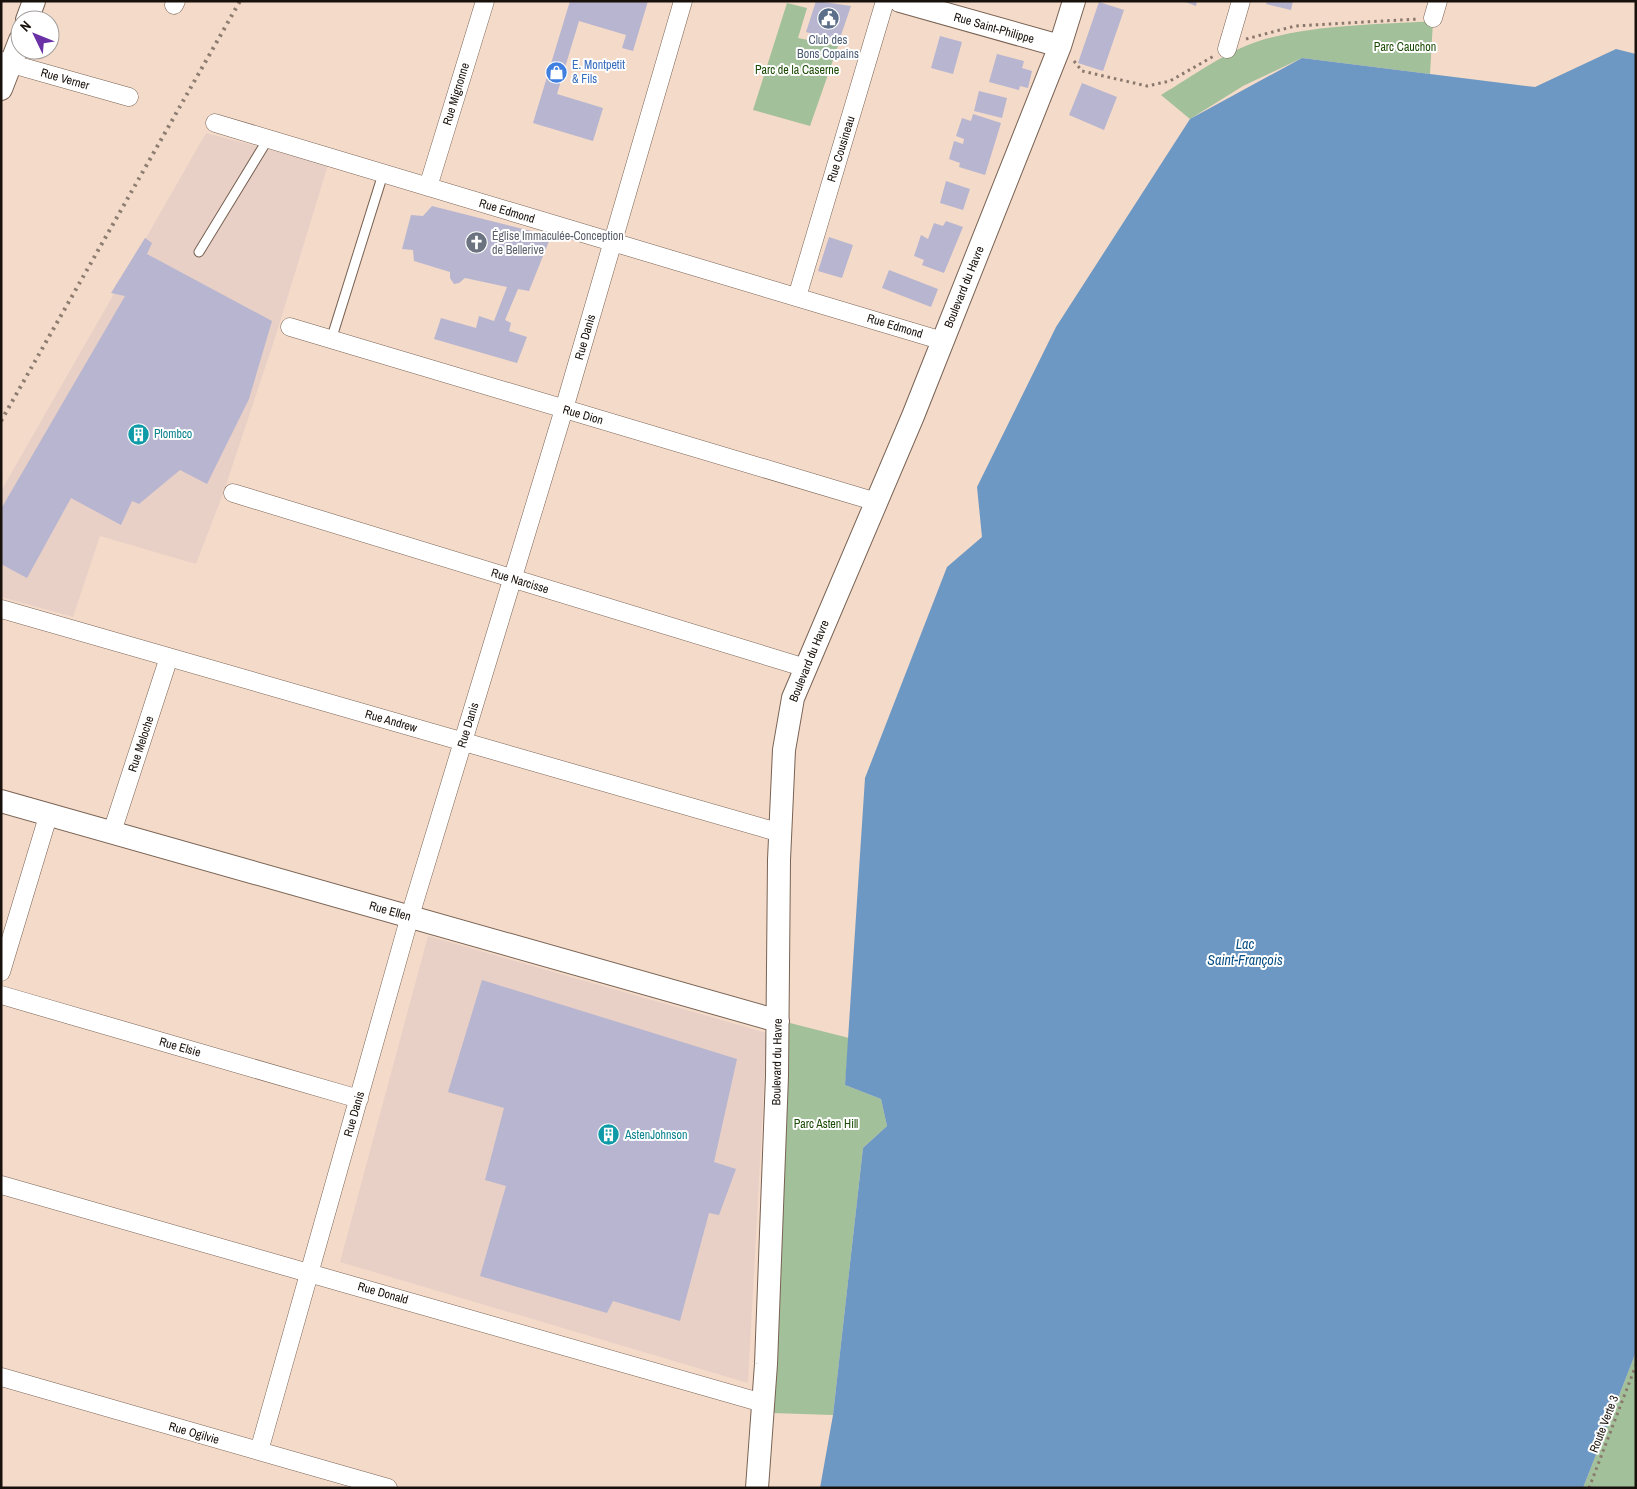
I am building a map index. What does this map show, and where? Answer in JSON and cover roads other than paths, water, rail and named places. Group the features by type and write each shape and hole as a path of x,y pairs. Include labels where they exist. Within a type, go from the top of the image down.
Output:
{"street":[{"name":"Rue Mignonne","path":"428,187 485,1"},
{"name":"Rue Danis","path":"259,1451 410,916 564,410 683,1"},
{"name":"Rue Cousineau","path":"797,297 885,1"},
{"name":"Rue Saint-Philippe","path":"900,1 1060,46"},
{"name":"Boulevard du Havre","path":"757,1488 763,1403 778,1021 784,750 793,698 877,502 943,341 1060,46 1074,1"},
{"path":"1227,49 1241,1"},
{"path":"1,88 6,62"},
{"name":"Rue Verner","path":"6,62 129,97"},
{"name":"Rue Edmond","path":"215,123 943,341"},
{"name":"Rue Dion","path":"290,327 877,502"},
{"name":"Rue Narcisse","path":"233,493 806,668"},
{"name":"Rue Andrew","path":"1,609 781,833"},
{"name":"Rue Meloche","path":"112,832 169,657"},
{"name":"Rue Ellen","path":"1,801 49,813 778,1021"},
{"path":"1,972 49,813"},
{"name":"Rue Elsie","path":"1,995 359,1099"},
{"name":"Rue Donald","path":"1,1185 763,1403"},
{"name":"Rue Ogilvie","path":"1,1377 388,1488"}],"lane":[{"path":"199,252 268,139"},
{"path":"332,340 383,174"}],"water":[{"name":"Lac Saint-François","path":"1616,49 1636,54 1636,1352 1583,1488 820,1488 833,1415 863,1148 887,1126 881,1099 845,1085 865,778 947,567 982,537 977,487 1056,327 1190,119 1302,58 1535,87"}],"railway":[{"path":"1,421 240,1"}],"place":[{"name":"Club des Bons Copains","path":"828,19"},
{"name":"E. Montpetit & Fils","path":"556,72"},
{"name":"Église Immaculée-Conception de Bellerive","path":"476,243"},
{"name":"Plombco","path":"138,434"},
{"name":"AstenJohnson","path":"609,1135"}],"park label":[{"name":"Parc Cauchon","path":"1405,47"},
{"name":"Parc de la Caserne","path":"797,70"},
{"name":"Parc Asten Hill","path":"826,1124"}]}
